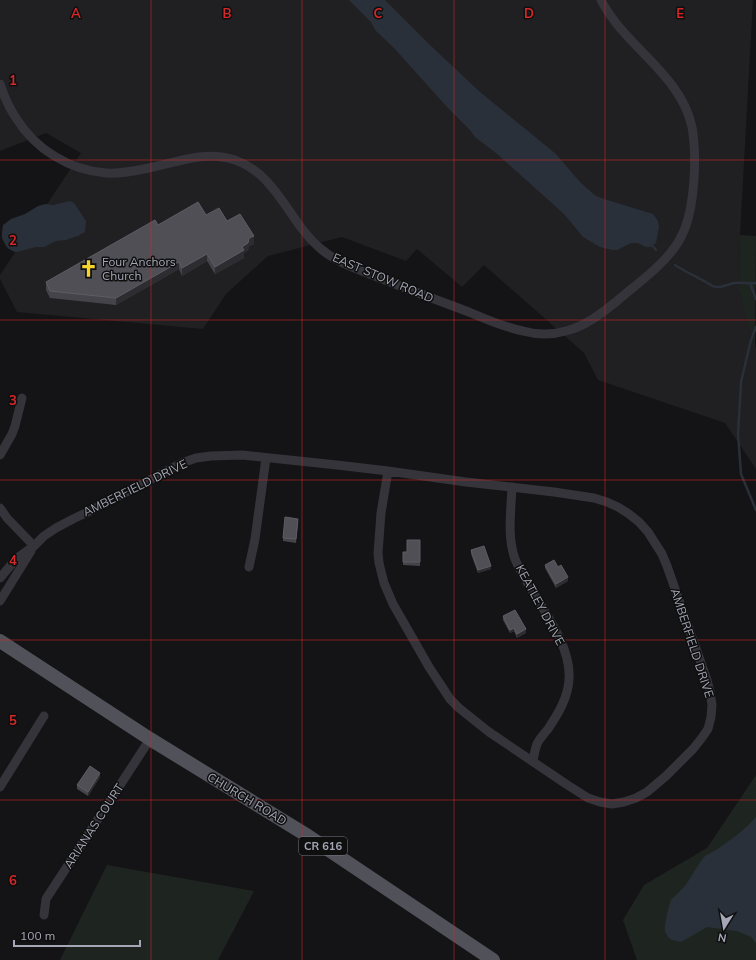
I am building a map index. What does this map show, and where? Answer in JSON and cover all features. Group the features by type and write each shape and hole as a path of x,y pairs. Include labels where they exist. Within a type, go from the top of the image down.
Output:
{"main road":[{"name":"CHURCH ROAD","path":"0,640 150,739 308,836 493,960"}],"street":[{"name":"EAST STOW ROAD","path":"0,84 7,103 15,118 36,143 49,153 77,168 107,173 122,173 151,168 194,157 208,156 236,161 260,174 270,184 312,242 323,252 335,259 438,301 514,329 538,334 563,332 586,324 607,309 658,266 673,250 683,234 691,209 694,168 693,140 688,113 675,89 657,67 619,28 600,0"},
{"path":"0,455 12,434 22,398"},
{"name":"AMBERFIELD DRIVE","path":"0,578 16,559 34,546 44,536 73,518 90,511 182,463 196,458 219,455 242,455 388,471 582,496 607,502 618,507 639,522 655,543 667,566 710,692 712,705 711,717 708,729 702,739 647,792 636,798 612,804 588,798 571,788 464,713 450,699 429,667 390,599 384,584 378,553 381,513 388,471"},
{"path":"249,567 255,539 266,458"},
{"name":"KEATLEY DRIVE","path":"512,487 510,540 512,550 520,568 558,636 566,655 569,672 568,689 562,705 538,743 533,761"},
{"path":"0,508 7,518 34,546"},
{"name":"AMBERFIELD DRIVE","path":"0,601 34,546"},
{"path":"0,786 44,716"},
{"name":"ARIANAS COURT","path":"44,915 46,899 150,739"}],"shaded area":[{"path":"0,0 753,0 740,235 739,291 756,349 756,469 725,423 598,380 584,353 484,265 462,287 417,249 406,261 342,237 268,256 226,294 203,329 17,312 0,279 0,275 81,153 46,133 0,151"},
{"path":"349,0 385,0 480,92 556,154 580,182 596,196 653,214 658,221 659,227 656,243 650,247 646,247 638,243 631,243 617,250 612,250 600,247 583,237 564,214 496,153 475,137 394,48 375,30 371,22"},
{"path":"70,201 74,203 86,221 85,232 79,236 56,241 44,247 36,247 17,252 6,246 2,238 3,225 11,219 25,214 38,206 46,204 53,205"},
{"path":"740,235 756,236 755,349 739,291"},
{"path":"756,775 756,960 637,960 623,920 644,885 707,848"},
{"path":"756,817 756,943 751,937 737,931 707,927 681,942 672,940 668,937 665,931 671,900 685,886 706,855 734,837 748,826"},
{"path":"107,865 254,891 218,960 60,960"}],"building":[{"path":"198,202 206,215 219,208 227,221 240,214 254,236 249,238 248,243 242,247 244,250 215,267 207,254 182,268 179,262 116,298 50,291 46,282 155,220 158,225"},
{"path":"285,517 298,519 296,539 283,538"},
{"path":"407,540 420,540 420,562 403,562 403,552 407,552"},
{"path":"484,546 491,566 478,570 471,550"},
{"path":"554,560 558,567 561,565 568,577 556,584 545,565"},
{"path":"515,610 526,629 517,634 514,628 510,630 503,616"},
{"path":"90,766 100,773 88,792 77,785"}],"waterway":[{"path":"650,243 656,250"},
{"path":"675,265 716,287 734,283 756,283"},
{"path":"750,283 756,299"},
{"path":"756,327 751,340 741,382 738,434 741,474 756,510"}],"place":[{"name":"Four Anchors Church","path":"89,269"}]}
